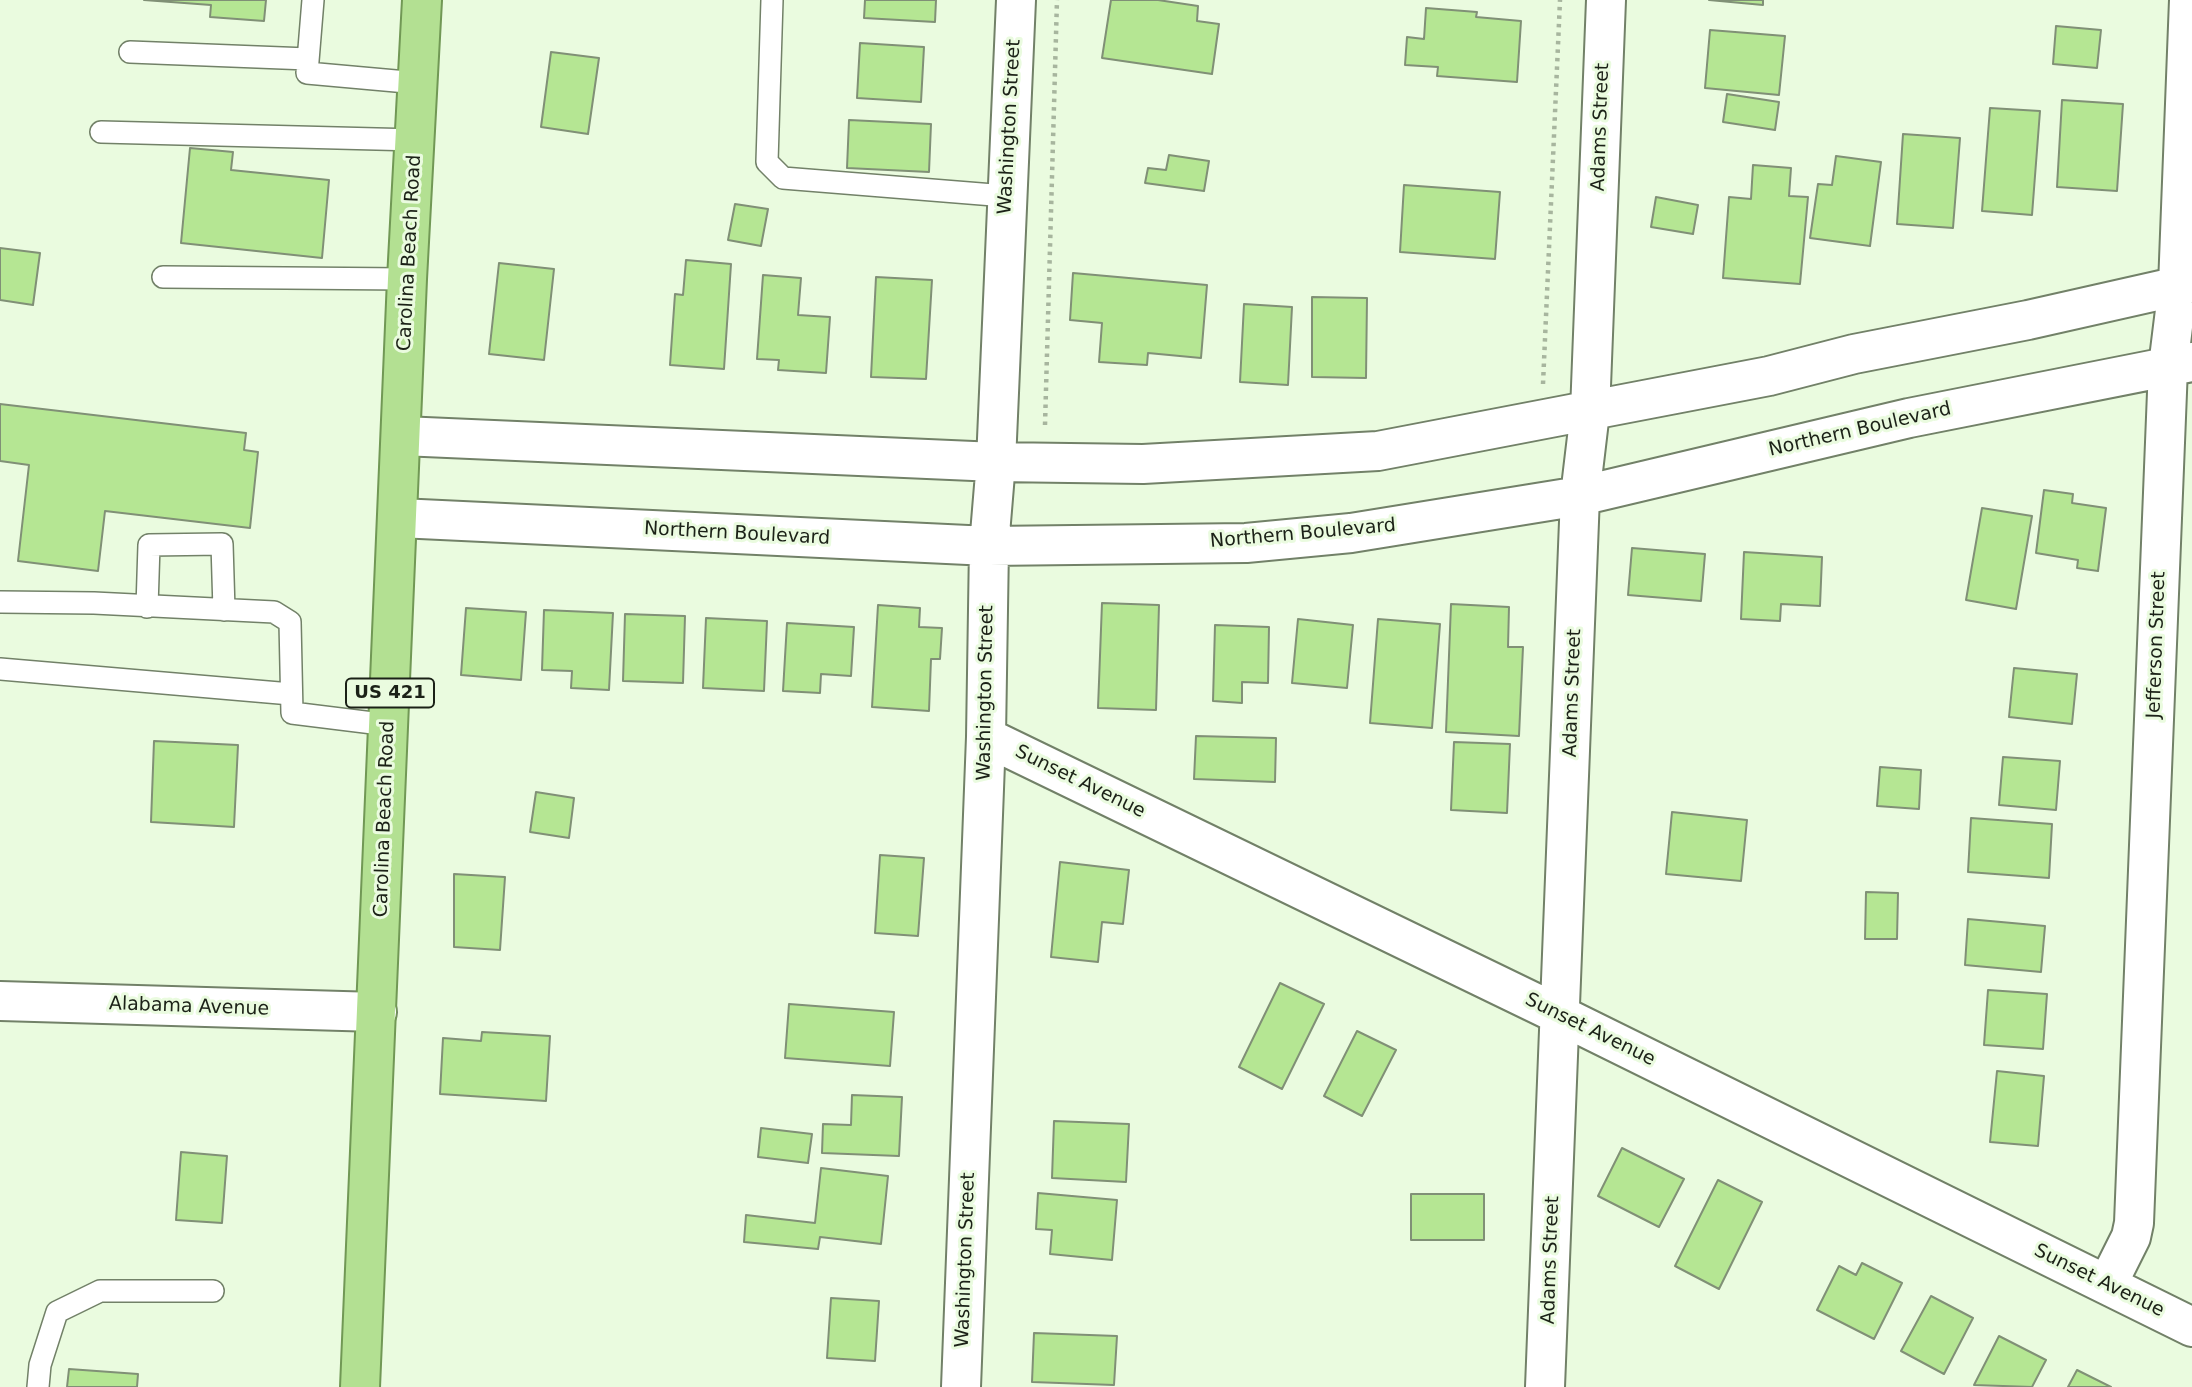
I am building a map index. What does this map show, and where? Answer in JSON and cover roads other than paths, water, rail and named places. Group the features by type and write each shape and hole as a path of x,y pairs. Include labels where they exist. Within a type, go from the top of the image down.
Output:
{"highway":[{"name":"Carolina Beach Road","path":"360,1387 399,518 407,279 422,0"}],"street":[{"name":"Washington Street","path":"961,1387 986,737 989,546 996,462 1016,0"},
{"name":"Adams Street","path":"1545,1387 1580,496 1590,412 1606,0"},
{"name":"Jefferson Street","path":"2107,1285 2131,1237 2134,1223 2185,284 2189,0"},
{"path":"402,436 996,462 1156,464 1378,451 1590,412 2185,284"},
{"name":"Northern Boulevard","path":"399,518 989,546 1246,542 1351,533 1580,496 1909,418 2180,364"},
{"name":"Sunset Avenue","path":"986,737 1560,1015 2192,1327"},
{"name":"Alabama Avenue","path":"0,1001 377,1012"}],"lane":[{"path":"313,0 307,73 418,83"},
{"path":"772,0 767,162 783,178 1006,197"},
{"path":"130,52 308,59"},
{"path":"101,132 416,140"},
{"path":"163,277 407,279"},
{"path":"147,607 149,545 222,544 224,610"},
{"path":"0,602 94,603 274,612 290,622 292,713 389,725"},
{"path":"0,669 291,694"},
{"path":"38,1387 40,1365 57,1312 100,1291 213,1291"}]}
